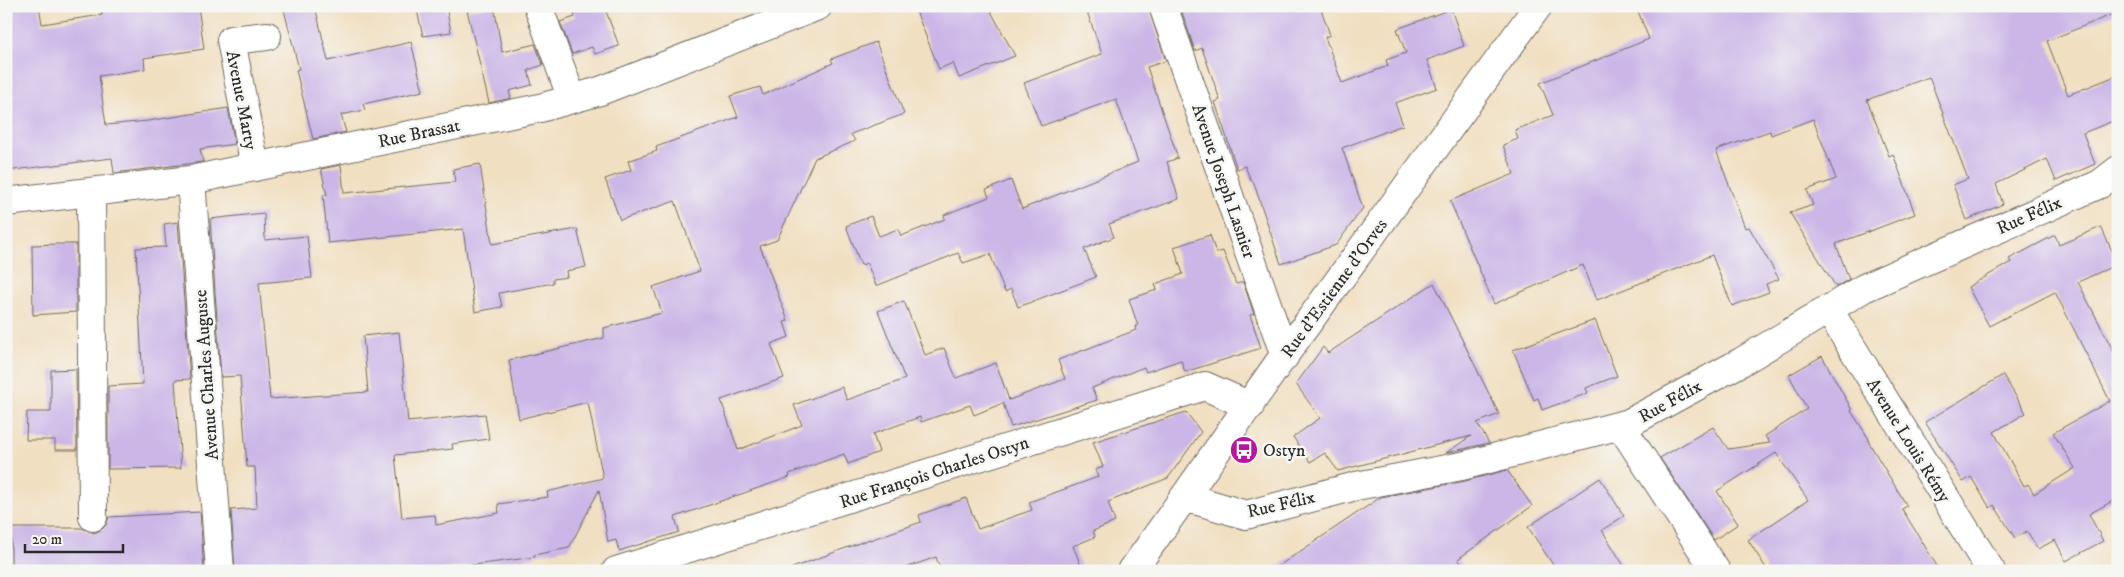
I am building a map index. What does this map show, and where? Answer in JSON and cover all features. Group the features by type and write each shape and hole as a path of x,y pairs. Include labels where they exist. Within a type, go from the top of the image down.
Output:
{"street":[{"path":"538,6 572,99"},
{"name":"Rue Brassat","path":"6,202 191,180 540,108 600,91 818,6"},
{"name":"Avenue Joseph Lasnier","path":"1163,6 1285,356"},
{"name":"Rue d'Estienne d'Orves","path":"1132,571 1538,6"},
{"name":"Avenue Marty","path":"255,167 231,40 267,36"},
{"name":"Rue Félix","path":"1185,497 1246,515 1356,486 1462,466 1629,424 1741,362 1864,288 2100,184 2118,170"},
{"name":"Avenue Charles Auguste","path":"191,180 220,571"},
{"path":"91,192 93,517"},
{"name":"Avenue Louis Rémy","path":"1828,309 1991,571"},
{"name":"Rue François Charles Ostyn","path":"616,571 1205,386 1250,406"},
{"path":"1621,426 1716,571"}],"building":[{"path":"6,6 39,6 42,24 102,15 101,6 198,6 204,49 144,58 145,69 99,76 106,125 148,121 228,108 235,144 200,149 203,162 114,173 112,158 6,171"},
{"path":"283,6 315,6 328,61 411,42 423,91 363,104 365,110 341,115 346,132 313,139 296,70 299,69"},
{"path":"416,6 446,6 451,32 423,36"},
{"path":"494,6 502,52 535,44 543,65 528,70 532,85 509,91 511,98 489,103 467,10"},
{"path":"572,6 604,6 619,46 595,54 592,47 572,54 560,22 575,17"},
{"path":"914,6 988,6 1015,56 959,78 953,63 939,69"},
{"path":"1085,6 1148,6 1166,61 1147,67 1178,158 1167,162 1179,199 1109,224 1114,237 1084,249 1096,277 1018,307 1011,289 1005,292 990,254 963,263 958,253 876,286 867,263 861,265 846,226 871,216 879,236 898,229 901,236 945,219 944,215 989,197 986,190 1011,180 1022,209 1138,162 1116,99 1041,126 1024,83 1102,54"},
{"path":"1180,6 1320,6 1330,35 1325,37 1342,83 1388,66 1386,60 1406,53 1397,29 1451,9 1464,46 1427,60 1437,88 1395,103 1403,125 1342,148 1363,208 1336,245 1281,264 1253,181 1251,181 1245,166 1237,169 1215,102 1220,100 1202,48 1195,51"},
{"path":"1636,6 2118,6 2118,12 2047,41 2068,95 2118,75 2118,119 2083,133 2095,164 2056,181 2047,159 1996,184 2003,204 1967,220 1953,185 1968,179 1929,77 1867,100 1889,156 1893,154 1915,214 1836,244 1849,279 1836,287 1790,213 1813,205 1807,190 1836,179 1813,119 1771,135 1770,131 1716,150 1745,228 1749,227 1779,279 1766,284 1769,292 1732,306 1712,255 1597,300 1583,265 1494,304 1450,201 1514,174 1503,145 1518,139 1515,130 1553,115 1540,83 1649,39"},
{"path":"876,42 904,114 851,134 855,141 815,158 777,240 760,246 788,321 784,322 789,337 771,344 784,378 721,400 738,450 802,425 794,405 842,387 847,400 905,379 878,311 904,301 925,355 944,348 956,378 996,363 1009,400 1065,379 1058,360 1136,330 1135,326 1138,326 1129,299 1157,290 1155,284 1183,274 1174,247 1210,235 1216,253 1223,251 1236,284 1243,282 1254,314 1250,315 1261,348 1185,372 1181,360 1146,372 1144,367 1092,388 1097,400 1011,427 1003,403 974,415 970,405 921,422 920,417 873,434 879,452 848,464 844,454 789,474 790,477 675,517 679,532 619,551 616,540 608,542 599,490 569,548 534,555 535,557 429,571 235,571 231,510 257,508 255,467 247,467 240,376 221,377 210,219 264,213 265,240 307,236 312,278 259,283 270,399 368,392 363,336 399,332 408,422 485,414 489,439 452,444 453,449 395,455 402,518 435,515 436,525 499,513 498,504 548,497 547,492 603,478 588,402 519,419 509,360 604,338 604,328 662,313 653,287 700,271 675,201 620,220 605,179 631,170 628,161 657,151 656,147 738,117 730,96 760,87 763,95 833,63 831,59"},
{"path":"480,164 492,244 577,229 586,267 566,271 567,277 553,279 553,283 499,293 502,307 475,312 463,229 328,243 323,195 327,195 321,169 341,165 344,193 455,182 453,169"},
{"path":"178,222 190,379 175,380 181,468 108,469 108,386 143,384 136,248 166,247 164,224"},
{"path":"2101,227 2118,264 2078,282 2118,360 2118,498 2089,514 2103,541 2066,561 2055,540 2038,549 2027,531 2015,538 1994,505 1990,508 1971,477 1963,482 1925,422 2003,375 2026,413 1994,432 2024,486 2028,484 2034,494 2075,468 2053,433 2110,401 2055,292 1989,326 1968,287 2011,262 2009,259 2055,235 2059,245"},
{"path":"76,244 76,312 33,315 32,245"},
{"path":"1434,283 1499,414 1477,423 1489,443 1446,453 1471,436 1338,471 1325,453 1310,462 1293,437 1320,418 1296,384 1323,347 1328,353"},
{"path":"1595,320 1617,376 1586,388 1588,393 1542,410 1538,398 1534,400 1513,350"},
{"path":"1822,356 1851,411 1869,439 1868,441 1907,506 1902,509 1940,571 1768,571 1748,540 1808,500 1776,453 1717,491 1738,524 1714,540 1660,458 1713,427 1728,449 1770,443 1765,436 1807,409 1789,375"},
{"path":"76,369 77,450 55,450 55,440 26,440 27,412 51,412 51,370"},
{"path":"1186,412 1201,432 1168,478 1108,502 1115,522 1093,531 1095,537 1073,546 1083,571 941,571 936,557 897,571 792,571 792,568 921,522 919,515 966,498 978,529 1032,510 1029,502 1098,477 1095,470 1103,467 1093,442"},
{"path":"1507,470 1532,506 1458,559 1467,571 1271,571 1381,497 1465,481"},
{"path":"1600,478 1624,516 1602,530 1627,571 1557,571 1528,527"},
{"path":"200,512 204,571 11,571 11,528 82,528 94,533 106,525 109,517"}],"place":[{"name":"Ostyn","path":"1244,450"}]}
